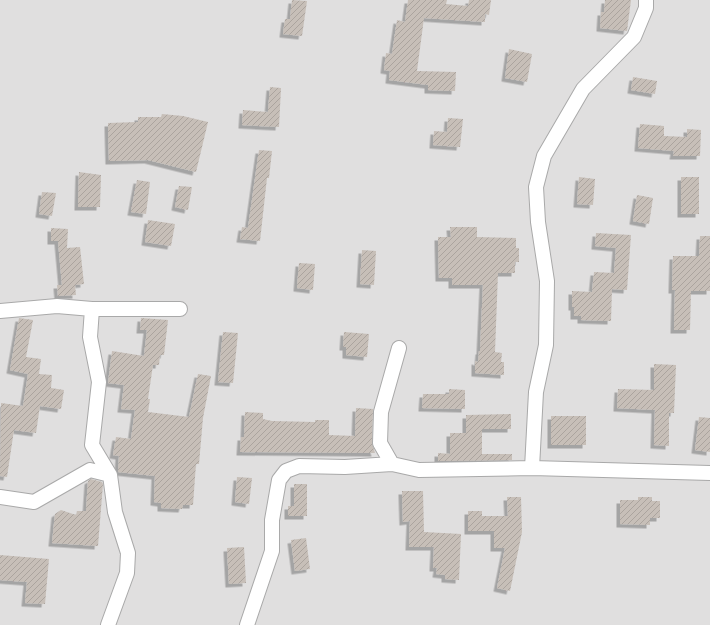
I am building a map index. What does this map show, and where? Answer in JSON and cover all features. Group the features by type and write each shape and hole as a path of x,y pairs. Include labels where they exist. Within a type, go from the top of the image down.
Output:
{"street":[{"path":"532,468 536,392 546,345 547,281 538,222 536,187 544,156 583,89 634,37 646,8 646,0"},
{"path":"0,311 56,306 92,309 180,309"},
{"path":"92,309 90,337 98,382 92,445 110,475 115,512 128,553 127,573 108,625"},
{"path":"392,464 380,443 381,412 399,348"},
{"path":"247,625 272,551 272,520 279,480 286,471 299,466 345,467 392,464 418,470 532,468 710,472"},
{"path":"0,497 34,502 90,470 110,475"}],"shaded area":[{"path":"0,0 710,0 710,625 0,625"}],"building":[{"path":"292,0 307,1 302,36 283,34 285,19 290,19"},
{"path":"408,0 447,0 446,4 468,6 469,0 491,0 489,15 485,14 485,22 424,18 417,71 456,72 455,91 428,90 428,85 389,80 390,71 384,70 386,53 392,54 397,20 405,22"},
{"path":"605,0 631,0 627,31 600,28 601,12 604,12"},
{"path":"509,49 532,54 527,82 505,78"},
{"path":"633,77 657,81 655,94 631,90"},
{"path":"270,87 281,88 279,127 242,125 243,110 268,112"},
{"path":"162,114 183,116 208,122 196,172 148,160 109,161 108,123 138,122 138,117 161,117"},
{"path":"448,118 463,119 460,147 433,145 434,131 447,132"},
{"path":"640,124 664,126 664,136 687,137 687,129 701,130 700,156 673,156 674,151 638,148"},
{"path":"259,150 272,151 269,178 267,178 260,241 240,239 242,227 248,228"},
{"path":"79,172 101,175 100,207 78,207"},
{"path":"579,177 595,179 593,205 577,204"},
{"path":"681,177 699,177 699,214 681,214"},
{"path":"137,180 150,182 146,214 131,212"},
{"path":"179,186 192,187 188,210 175,207"},
{"path":"42,192 56,193 52,216 39,214"},
{"path":"637,195 653,198 649,224 633,221"},
{"path":"148,220 175,224 171,246 145,242"},
{"path":"450,227 477,227 477,237 516,238 516,248 519,248 519,262 515,262 515,273 498,273 495,352 502,353 501,362 504,362 504,375 475,373 475,361 478,362 480,351 483,285 452,285 452,278 439,278 438,237 451,237"},
{"path":"51,228 68,229 67,248 80,247 84,284 75,285 76,295 58,296 57,285 62,285 58,241 51,241"},
{"path":"596,233 631,235 627,290 612,289 611,321 581,320 581,316 574,316 574,307 572,307 572,291 592,292 594,272 614,273 616,248 595,246"},
{"path":"700,236 710,236 710,291 691,291 690,330 674,330 675,290 672,290 673,256 699,256"},
{"path":"362,250 376,251 374,285 360,284"},
{"path":"299,263 315,264 313,290 297,288"},
{"path":"19,318 33,320 26,357 41,359 39,374 52,375 51,388 64,390 61,409 40,406 36,433 14,430 7,477 0,476 1,403 23,406 28,374 10,370"},
{"path":"141,318 168,320 164,355 160,355 159,365 153,365 148,399 150,399 148,412 189,417 198,374 211,376 203,418 199,464 196,464 193,505 183,505 182,509 161,508 161,503 154,502 155,476 118,472 119,456 113,455 116,437 131,439 135,410 121,409 124,385 108,383 112,351 144,356 147,330 140,330"},
{"path":"223,332 238,333 233,383 218,382"},
{"path":"344,332 369,334 367,357 346,355 346,347 343,347"},
{"path":"654,364 676,365 674,413 669,413 669,446 654,445 655,410 617,408 618,389 654,390"},
{"path":"449,389 465,390 465,409 422,408 423,394 449,394"},
{"path":"356,408 373,409 372,443 375,453 240,452 241,437 244,437 245,412 263,413 263,419 272,421 315,422 315,420 329,420 329,435 355,436"},
{"path":"511,414 511,429 482,429 482,454 512,454 512,460 438,461 438,453 450,454 450,433 466,433 466,415"},
{"path":"551,416 586,416 586,445 551,445"},
{"path":"699,417 710,418 710,452 695,450"},
{"path":"237,477 252,478 249,504 235,502"},
{"path":"91,479 102,482 103,484 98,546 52,543 55,514 61,510 76,515 77,511 86,511 88,481"},
{"path":"294,484 307,484 307,516 288,516 288,506 294,506"},
{"path":"402,491 423,491 424,532 461,534 459,580 445,579 445,575 436,574 437,568 433,568 434,547 409,547 410,521 403,522"},
{"path":"507,497 521,497 522,532 510,591 497,588 505,548 494,548 494,531 468,531 468,511 482,511 482,516 508,516"},
{"path":"638,497 652,497 652,501 660,501 660,518 650,518 650,525 620,524 620,500 638,500"},
{"path":"306,538 310,569 295,571 291,540"},
{"path":"244,547 246,583 229,584 227,548"},
{"path":"0,555 49,559 45,604 25,603 27,582 0,580"}]}
